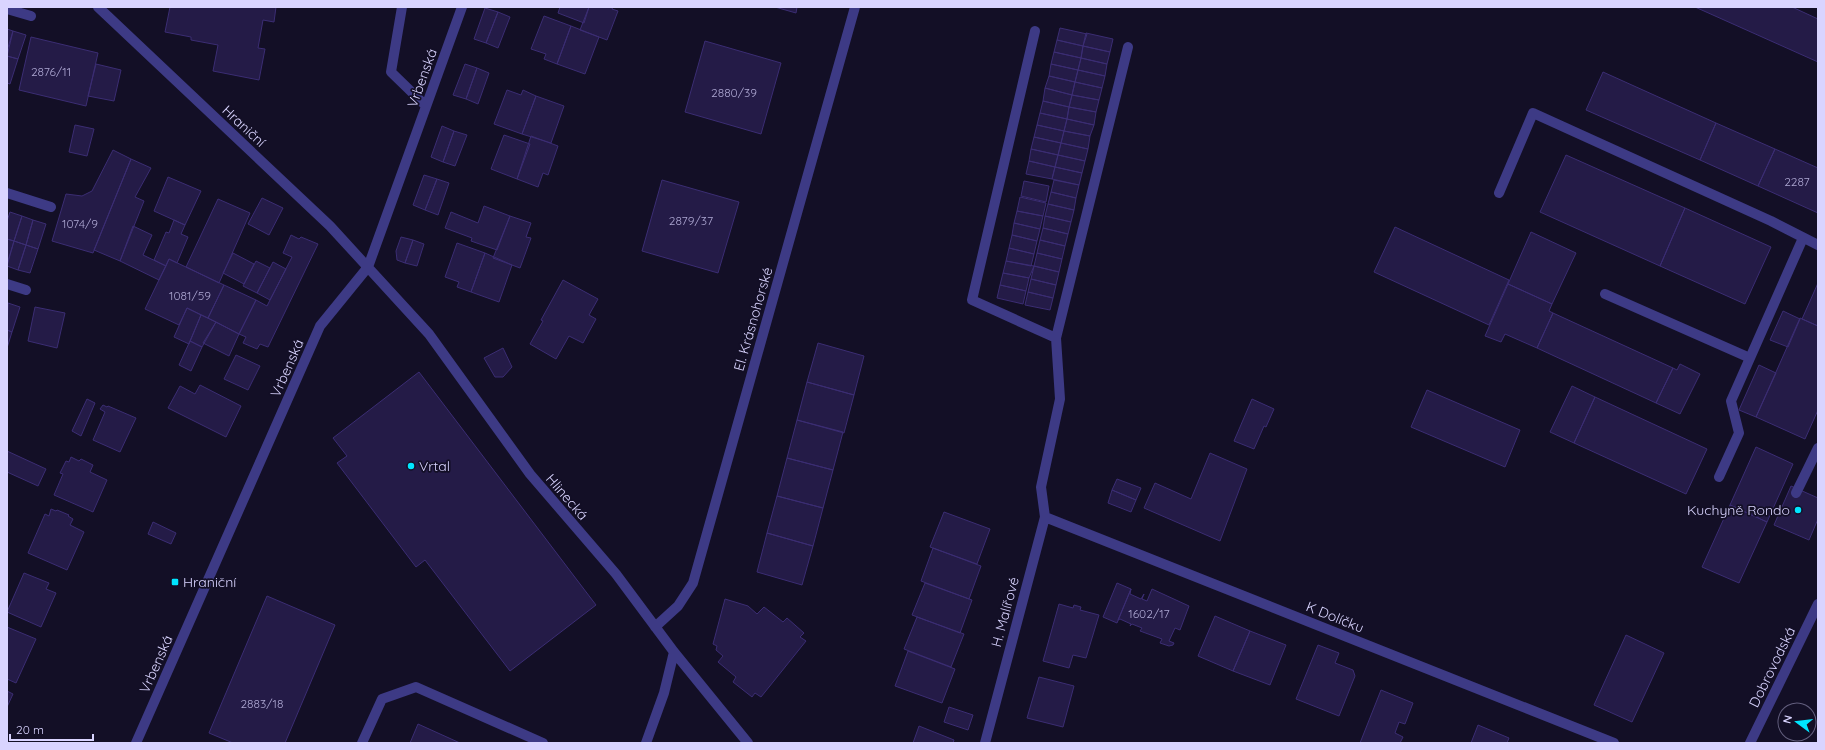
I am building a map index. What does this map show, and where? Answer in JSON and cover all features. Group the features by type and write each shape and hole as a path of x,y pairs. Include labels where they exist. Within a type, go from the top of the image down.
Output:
{"street":[{"name":"Hraniční","path":"98,7 330,226 368,267"},
{"path":"402,7 391,72 426,106"},
{"name":"Vrbenská","path":"136,743 320,326 368,267 462,7"},
{"name":"El. Krásnohorské","path":"655,627 678,606 693,583 855,7"},
{"path":"7,9 30,16"},
{"path":"1036,31 972,300 1056,338"},
{"name":"H. Malířové","path":"985,743 1045,517 1042,487 1060,399 1056,338 1128,47"},
{"path":"1498,193 1533,113 1771,221 1818,245"},
{"path":"7,193 51,207"},
{"path":"1719,478 1739,433 1731,401 1803,238"},
{"name":"Hlinecká","path":"368,267 429,334 530,474 616,574 674,652 748,743"},
{"path":"7,284 26,290"},
{"path":"1606,294 1750,358"},
{"path":"1796,493 1818,448"},
{"name":"K Dolíčku","path":"1045,517 1614,743"},
{"name":"Dobrovodská","path":"1750,743 1818,604"},
{"path":"646,743 664,693 674,652"},
{"path":"362,743 382,699 416,687 543,743"}],"building":[{"path":"170,7 276,7 274,22 263,20 258,48 265,49 259,80 213,71 218,45 191,40 191,37 165,32"},
{"path":"560,7 589,7 584,23 558,13"},
{"path":"589,7 613,7 612,9 618,11 607,40 580,30"},
{"path":"775,7 797,7 796,13"},
{"path":"1695,7 1792,7 1818,19 1818,62"},
{"path":"485,8 498,12 486,43 474,39"},
{"path":"498,12 510,17 498,48 486,43"},
{"path":"544,16 571,26 557,64 544,59 546,54 531,49"},
{"path":"571,26 599,37 585,74 557,64"},
{"path":"1060,28 1087,34 1083,46 1057,40"},
{"path":"7,29 13,31 7,51"},
{"path":"13,31 26,35 18,59 7,56"},
{"path":"1086,33 1113,39 1110,52 1083,46"},
{"path":"31,37 98,53 86,106 19,90"},
{"path":"1057,40 1083,46 1081,58 1054,52"},
{"path":"705,41 781,63 761,134 685,112"},
{"path":"1083,46 1110,52 1107,64 1081,58"},
{"path":"1054,52 1081,58 1078,70 1051,64"},
{"path":"7,56 18,59 10,84 7,83"},
{"path":"1081,58 1107,64 1105,76 1078,70"},
{"path":"96,64 121,70 114,101 88,96"},
{"path":"465,64 477,68 466,99 453,95"},
{"path":"1051,64 1078,70 1075,82 1049,76"},
{"path":"477,68 489,73 478,104 466,99"},
{"path":"1078,70 1105,76 1102,88 1075,82"},
{"path":"1603,72 1716,123 1700,160 1586,110"},
{"path":"1049,76 1075,82 1072,95 1045,88"},
{"path":"1075,82 1102,88 1099,100 1072,95"},
{"path":"1045,88 1072,95 1069,107 1043,101"},
{"path":"507,90 521,95 523,90 536,96 522,134 494,124"},
{"path":"1072,95 1099,100 1096,112 1069,107"},
{"path":"536,96 564,106 551,143 522,134"},
{"path":"1043,101 1069,107 1067,119 1040,113"},
{"path":"1069,107 1096,112 1094,125 1067,119"},
{"path":"1040,113 1067,119 1064,131 1037,125"},
{"path":"1067,119 1094,125 1090,136 1064,131"},
{"path":"1716,123 1775,149 1758,186 1700,160"},
{"path":"75,125 94,129 87,156 69,152"},
{"path":"1037,125 1064,131 1061,143 1034,137"},
{"path":"442,126 454,131 443,162 431,157"},
{"path":"454,131 467,135 455,166 443,162"},
{"path":"1064,131 1090,136 1088,149 1061,143"},
{"path":"504,135 530,144 517,179 491,169"},
{"path":"531,136 558,146 548,175 543,173 538,187 517,179"},
{"path":"1034,137 1061,143 1058,155 1031,149"},
{"path":"1061,143 1088,149 1085,161 1058,155"},
{"path":"1031,149 1058,155 1055,167 1029,161"},
{"path":"1775,149 1818,168 1818,213 1758,186"},
{"path":"113,150 131,159 93,253 52,241 66,194 82,196 92,191"},
{"path":"1058,155 1085,161 1082,173 1055,167"},
{"path":"1566,155 1685,208 1660,266 1540,212"},
{"path":"131,159 151,168 135,197 144,201 120,261 94,250"},
{"path":"1029,161 1055,167 1052,179 1026,174"},
{"path":"1055,167 1082,173 1079,185 1052,179"},
{"path":"424,175 437,179 425,210 413,205"},
{"path":"168,177 201,191 185,225 154,211"},
{"path":"437,179 449,183 438,215 425,210"},
{"path":"662,180 739,202 718,273 642,251"},
{"path":"1054,180 1079,185 1076,198 1051,192"},
{"path":"1024,181 1049,186 1046,202 1021,196"},
{"path":"1051,192 1076,198 1074,210 1048,204"},
{"path":"1020,197 1046,203 1043,216 1017,211"},
{"path":"262,198 283,208 269,235 248,224"},
{"path":"218,199 250,213 219,283 186,267"},
{"path":"1048,204 1074,210 1071,222 1045,216"},
{"path":"484,206 510,216 497,250 471,241 472,238 445,228 451,212 478,223"},
{"path":"1685,208 1771,247 1745,304 1660,266"},
{"path":"1017,211 1043,216 1040,229 1014,223"},
{"path":"10,212 22,216 14,241 7,239 7,221"},
{"path":"22,216 33,220 26,245 14,241"},
{"path":"510,216 531,223 526,237 531,238 520,268 493,258"},
{"path":"1045,216 1071,222 1068,234 1043,228"},
{"path":"33,220 46,224 38,249 26,245"},
{"path":"174,220 185,225 181,234 188,237 177,263 169,259 166,266 154,260 166,232 169,233"},
{"path":"1014,223 1040,229 1037,241 1012,235"},
{"path":"133,226 152,235 143,255 166,266 159,280 120,261"},
{"path":"1395,227 1509,280 1489,325 1374,272"},
{"path":"1043,228 1068,234 1065,246 1040,240"},
{"path":"1531,232 1576,253 1552,304 1508,284"},
{"path":"291,235 299,239 301,237 318,244 268,347 260,344 257,349 243,343 246,337 239,334 256,300 267,306 292,257 283,253"},
{"path":"1012,235 1037,241 1034,254 1009,248"},
{"path":"401,237 413,240 405,263 397,260 396,251"},
{"path":"7,239 14,241 7,264"},
{"path":"413,240 424,244 417,266 405,263"},
{"path":"1040,240 1065,246 1062,259 1037,253"},
{"path":"14,241 26,245 18,270 7,266"},
{"path":"457,243 485,253 471,292 457,287 459,282 445,277"},
{"path":"26,245 38,249 30,273 18,270"},
{"path":"1009,248 1034,254 1031,266 1006,261"},
{"path":"233,253 254,264 244,284 223,273"},
{"path":"485,253 512,265 499,302 471,292"},
{"path":"1037,253 1062,259 1059,272 1034,266"},
{"path":"169,259 224,285 208,318 187,308 179,325 145,309"},
{"path":"256,261 270,268 257,293 243,286"},
{"path":"1006,261 1034,266 1029,278 1003,273"},
{"path":"273,262 286,269 270,300 257,293"},
{"path":"1034,266 1059,272 1056,285 1031,279"},
{"path":"1003,273 1029,278 1026,291 1000,285"},
{"path":"1031,279 1056,285 1053,298 1028,292"},
{"path":"563,280 598,299 589,315 596,319 583,343 569,336 556,359 530,344 543,321 541,320"},
{"path":"1818,283 1818,326 1802,319"},
{"path":"1508,284 1552,304 1549,311 1553,313 1537,348 1505,334 1501,342 1485,336"},
{"path":"224,285 256,300 239,334 208,318"},
{"path":"1000,285 1026,291 1023,304 997,298"},
{"path":"1028,292 1053,298 1050,310 1025,305"},
{"path":"8,303 20,307 12,332 7,330"},
{"path":"35,307 65,313 57,348 28,341"},
{"path":"187,308 201,315 189,344 174,337"},
{"path":"1783,311 1800,319 1788,347 1770,340"},
{"path":"1553,313 1673,368 1656,403 1537,348"},
{"path":"201,315 216,322 202,347 190,341"},
{"path":"1800,318 1818,326 1818,410 1805,439 1756,417"},
{"path":"216,322 239,334 229,356 203,343"},
{"path":"7,330 12,332 7,348"},
{"path":"190,341 202,347 191,371 179,365"},
{"path":"818,343 864,356 854,395 807,382"},
{"path":"503,348 512,367 503,377 495,377 484,358"},
{"path":"236,355 260,366 248,390 224,379"},
{"path":"1680,364 1700,374 1680,414 1656,403 1673,368 1677,370"},
{"path":"1759,365 1776,373 1756,417 1739,410"},
{"path":"419,372 596,605 510,671 425,560 416,567 337,463 347,456 333,438"},
{"path":"807,382 854,395 844,433 797,420"},
{"path":"200,385 241,406 226,437 168,408 180,386 195,394"},
{"path":"1572,386 1595,397 1574,443 1550,432"},
{"path":"1427,390 1520,430 1505,467 1411,427"},
{"path":"1595,397 1707,449 1686,494 1574,443"},
{"path":"87,399 95,403 81,436 72,431"},
{"path":"1252,399 1274,409 1266,427 1264,426 1254,449 1234,441"},
{"path":"103,405 136,418 120,452 93,440 105,412 100,409"},
{"path":"797,420 843,432 833,470 787,458"},
{"path":"1756,447 1793,464 1767,522 1730,505"},
{"path":"7,451 46,469 38,486 7,472"},
{"path":"1210,453 1247,469 1220,541 1144,508 1155,483 1191,499"},
{"path":"71,457 79,461 81,459 93,465 90,472 107,480 93,512 54,495 63,474 60,473 66,461 69,462"},
{"path":"787,458 833,470 823,508 777,496"},
{"path":"1117,479 1141,488 1136,500 1112,490"},
{"path":"1791,486 1818,498 1818,519 1809,540 1774,525"},
{"path":"1112,490 1136,500 1131,512 1108,503"},
{"path":"777,496 823,508 813,546 767,533"},
{"path":"1730,505 1767,522 1739,583 1702,567"},
{"path":"51,509 69,515 68,516 73,519 70,525 84,532 67,570 28,553 45,514 49,516"},
{"path":"944,512 990,529 977,564 930,547"},
{"path":"153,522 176,533 171,544 148,534"},
{"path":"767,533 813,546 802,585 757,572"},
{"path":"933,548 981,566 969,599 921,581"},
{"path":"24,573 49,583 46,589 56,593 41,627 7,612"},
{"path":"925,583 972,600 960,633 912,615"},
{"path":"1117,583 1131,589 1117,623 1103,617"},
{"path":"1131,589 1130,594 1141,599 1144,594 1142,599 1147,601 1152,589 1189,606 1180,630 1175,628 1169,641 1174,643 1173,645 1169,646 1160,643 1162,639 1140,631 1142,628 1132,624 1130,626 1131,624 1120,619 1118,620"},
{"path":"267,596 335,625 285,743 233,743 209,733"},
{"path":"725,599 748,606 757,614 764,607 783,622 787,618 804,633 800,637 806,641 761,697 755,693 752,697 733,682 736,677 718,662 723,656 716,650 717,646 713,644"},
{"path":"1059,604 1073,608 1074,605 1081,607 1080,610 1099,615 1086,658 1073,655 1069,668 1043,661"},
{"path":"1215,616 1250,631 1233,671 1198,656"},
{"path":"917,617 964,634 951,667 904,649"},
{"path":"7,627 36,639 16,683 7,679"},
{"path":"1250,631 1286,645 1270,685 1233,671"},
{"path":"1626,635 1664,653 1632,722 1594,705"},
{"path":"1318,645 1339,653 1335,663 1353,670 1355,676 1339,716 1296,699"},
{"path":"908,651 955,669 942,703 895,686"},
{"path":"1039,677 1074,686 1063,727 1027,718"},
{"path":"1381,690 1413,703 1405,724 1399,722 1395,733 1403,737 1400,743 1360,743"},
{"path":"7,691 13,694 7,707"},
{"path":"949,707 973,715 968,730 944,722"},
{"path":"418,724 460,743 410,743"},
{"path":"1478,725 1509,738 1507,743 1471,743"},
{"path":"919,726 954,740 953,743 913,743"}],"place":[{"name":"Vrtal","path":"411,466"},
{"name":"Kuchyně Rondo","path":"1798,510"},
{"name":"Hraniční","path":"175,582"}]}
